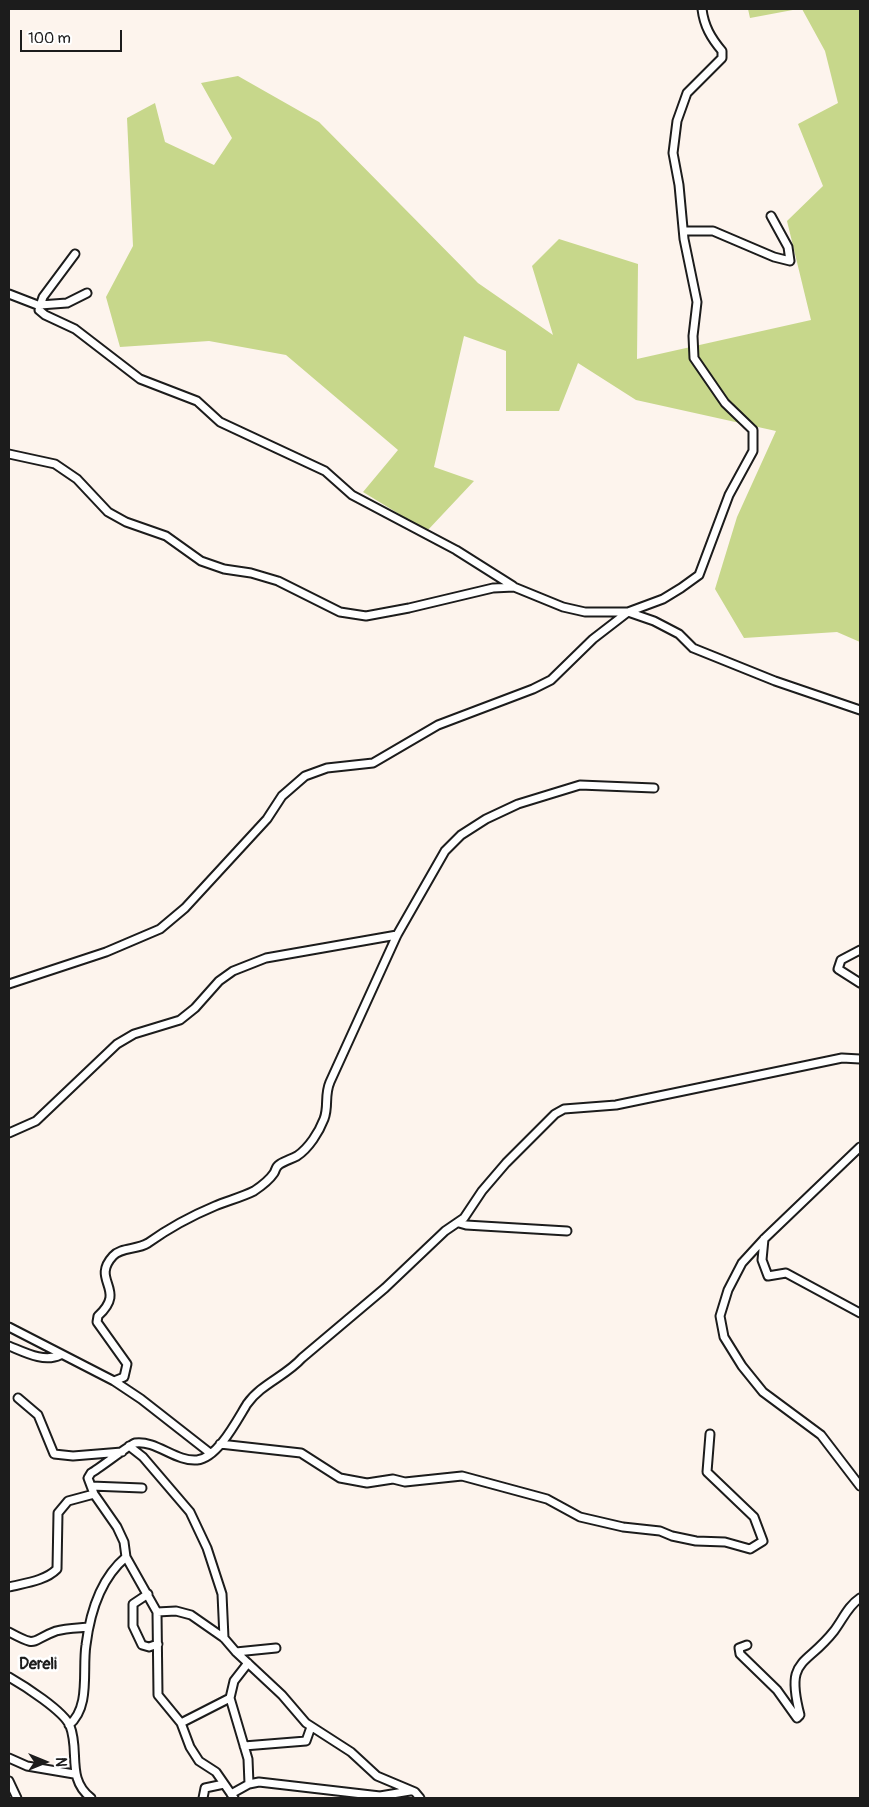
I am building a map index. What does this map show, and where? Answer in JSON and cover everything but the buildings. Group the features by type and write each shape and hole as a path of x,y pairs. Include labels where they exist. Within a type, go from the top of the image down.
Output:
{"street":[{"path":"9,984 106,952 160,929 185,908 267,819 282,796 294,783 305,776 327,768 373,764 438,725 533,689 551,680 593,639 628,612 663,599 699,574 729,495 753,451 754,441 754,430 725,403 694,358 693,336 697,302 673,154 677,121 688,93 722,58 722,51 711,38 703,20 702,9"},
{"path":"684,231 713,231 774,257 790,261 788,247 771,216"},
{"path":"75,254 43,297 39,310 45,315 75,329 140,380 197,400 220,422 325,471 352,495 456,550 514,587 563,607 585,612 628,612 665,626 679,634 693,648 775,681 860,710"},
{"path":"9,294 40,305 67,303 86,293"},
{"path":"9,454 55,464 77,479 108,512 126,522 166,536 201,561 224,569 252,573 278,581 340,612 366,616 493,588 514,587"},
{"path":"114,1381 124,1377 127,1364 97,1322 98,1316 107,1308 112,1298 104,1276 106,1267 113,1255 145,1245 157,1235 186,1219 255,1190 275,1172 279,1164 298,1155 309,1144 324,1119 327,1109 325,1094 330,1082 397,935 445,851 461,835 486,819 518,804 580,785 654,788"},
{"path":"9,1133 36,1121 117,1044 134,1034 180,1020 195,1008 219,981 233,971 266,958 397,935"},
{"path":"860,950 841,960 838,969 860,983"},
{"path":"410,1791 380,1796 273,1783 249,1784 233,1796 216,1772 199,1761 190,1747 181,1723 158,1694 158,1612 126,1556 124,1542 117,1527 94,1494 88,1478 91,1473 134,1443 148,1444 197,1460 204,1458 220,1444 255,1395 291,1370 302,1358 385,1288 445,1231 459,1223 506,1163 548,1119 564,1109 616,1105 842,1058 860,1058"},
{"path":"860,1147 764,1239 742,1263 728,1290 720,1316 724,1337 742,1366 763,1392 821,1435 860,1486"},
{"path":"459,1223 566,1231"},
{"path":"764,1239 762,1260 768,1276 786,1273 860,1313"},
{"path":"9,1327 60,1355 114,1381 141,1399 210,1453"},
{"path":"9,1346 41,1357 54,1358 60,1355"},
{"path":"18,1398 38,1414 54,1454 122,1452"},
{"path":"220,1444 301,1453 340,1478 367,1483 393,1479 405,1482 462,1476 547,1499 580,1517 660,1531 672,1536 696,1541 724,1542 750,1549 763,1541 754,1517 707,1472 710,1434"},
{"path":"129,1446 143,1457 190,1512 207,1548 222,1594 224,1638"},
{"path":"91,1486 142,1488"},
{"path":"9,1587 40,1579 52,1574 57,1569 58,1513 68,1501 94,1494"},
{"path":"70,1725 79,1714 83,1696 89,1627 106,1578 126,1556"},
{"path":"148,1594 133,1604 133,1626 142,1645 149,1647 158,1644"},
{"path":"747,1645 739,1648 740,1654 777,1690 797,1718 800,1716 794,1683 797,1668 833,1632 853,1603 860,1598"},
{"path":"158,1612 176,1611 191,1615 224,1638 310,1727 351,1752 377,1776 415,1792 420,1798"},
{"path":"9,1632 28,1642 39,1641 57,1631 89,1627"},
{"path":"236,1652 276,1648"},
{"path":"248,1663 234,1681 230,1698 248,1759 249,1784"},
{"path":"9,1677 51,1706 70,1725 74,1774 85,1794 91,1798"},
{"path":"181,1723 230,1698"},
{"path":"244,1746 306,1742 310,1727"},
{"path":"9,1758 27,1766 74,1774"},
{"path":"9,1781 17,1798"},
{"path":"203,1798 205,1788 224,1784"}],"green space":[{"path":"748,9 798,9 750,18"},
{"path":"802,9 860,9 860,642 837,632 744,638 715,589 737,517 776,431 636,400 578,363 559,411 506,411 506,351 464,336 434,467 474,481 427,531 363,492 398,450 286,355 209,341 120,347 106,297 133,246 127,118 155,103 165,142 214,165 232,138 201,83 238,76 319,122 478,283 553,335 532,266 559,239 638,264 637,359 811,320 787,221 823,186 798,124 838,103 825,51"}],"district":[{"name":"Dereli","path":"38,1665"}]}
